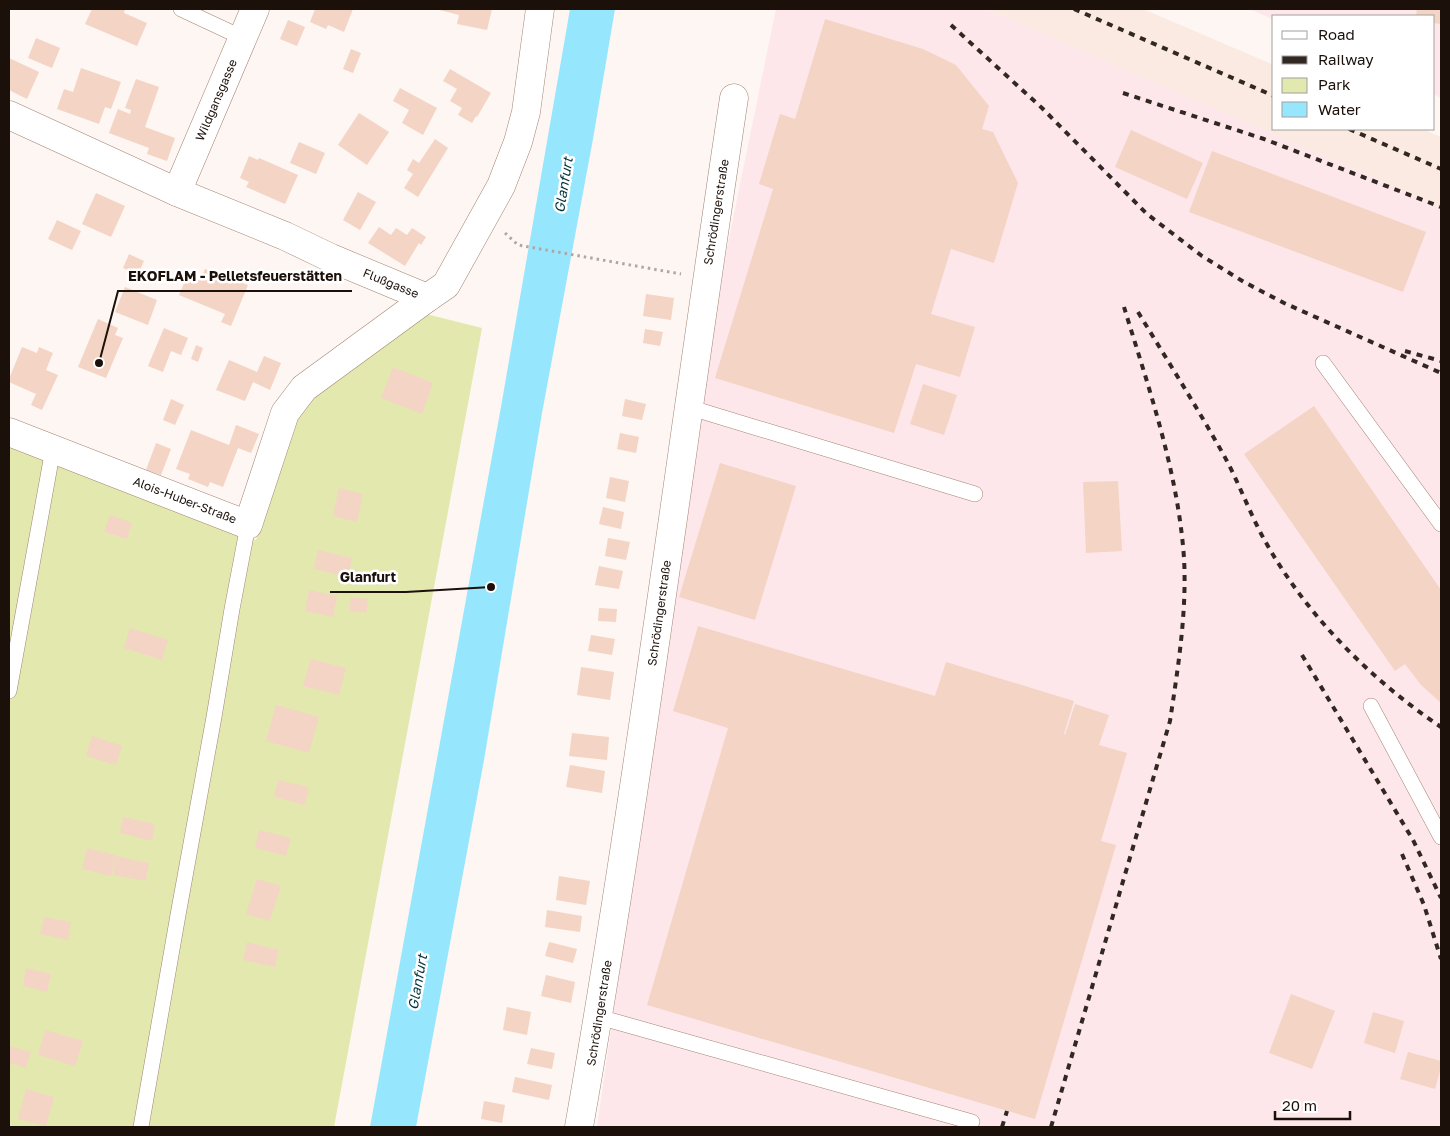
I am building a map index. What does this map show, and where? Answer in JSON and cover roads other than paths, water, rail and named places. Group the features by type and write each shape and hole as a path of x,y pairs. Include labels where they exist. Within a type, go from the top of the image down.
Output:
{"street":[{"name":"Wildgansgasse","path":"177,192 256,9"},
{"name":"Flußgasse","path":"9,116 177,192 285,236 331,258 427,298 446,285 501,186 518,142 526,112 540,9"},
{"name":"Schrödingerstraße","path":"580,1127 637,761 706,279 734,98"},
{"name":"Alois-Huber-Straße","path":"9,432 248,525 285,413 304,388 427,298"}],"lane":[{"path":"181,9 243,38"},
{"path":"1323,363 1441,524"},
{"path":"688,407 975,494"},
{"path":"9,691 53,449"},
{"path":"141,1127 248,525"},
{"path":"1370,706 1441,837"},
{"path":"598,1017 972,1122"}],"water":[{"name":"Glanfurt","path":"570,9 615,9 542,413 484,760 416,1127 370,1127 501,407"}],"railway":[{"path":"1074,9 1272,95"},
{"path":"951,25 1042,108 1147,214 1202,256 1244,282 1284,303 1441,373"},
{"path":"1123,93 1264,139 1441,207"},
{"path":"1351,130 1441,169"},
{"path":"1051,1127 1170,721 1183,619 1184,558 1176,494 1161,431 1124,307"},
{"path":"1138,312 1222,452 1265,541 1300,595 1320,620 1365,667 1389,688 1441,727"},
{"path":"1405,351 1441,361"},
{"path":"1302,655 1413,840 1441,898"},
{"path":"1402,854 1424,905 1441,959"},
{"path":"1002,1127 1007,1111"}],"place":[{"name":"EKOFLAM - Pelletsfeuerstätten","path":"99,363"},
{"name":"Glanfurt","path":"491,587"}]}
